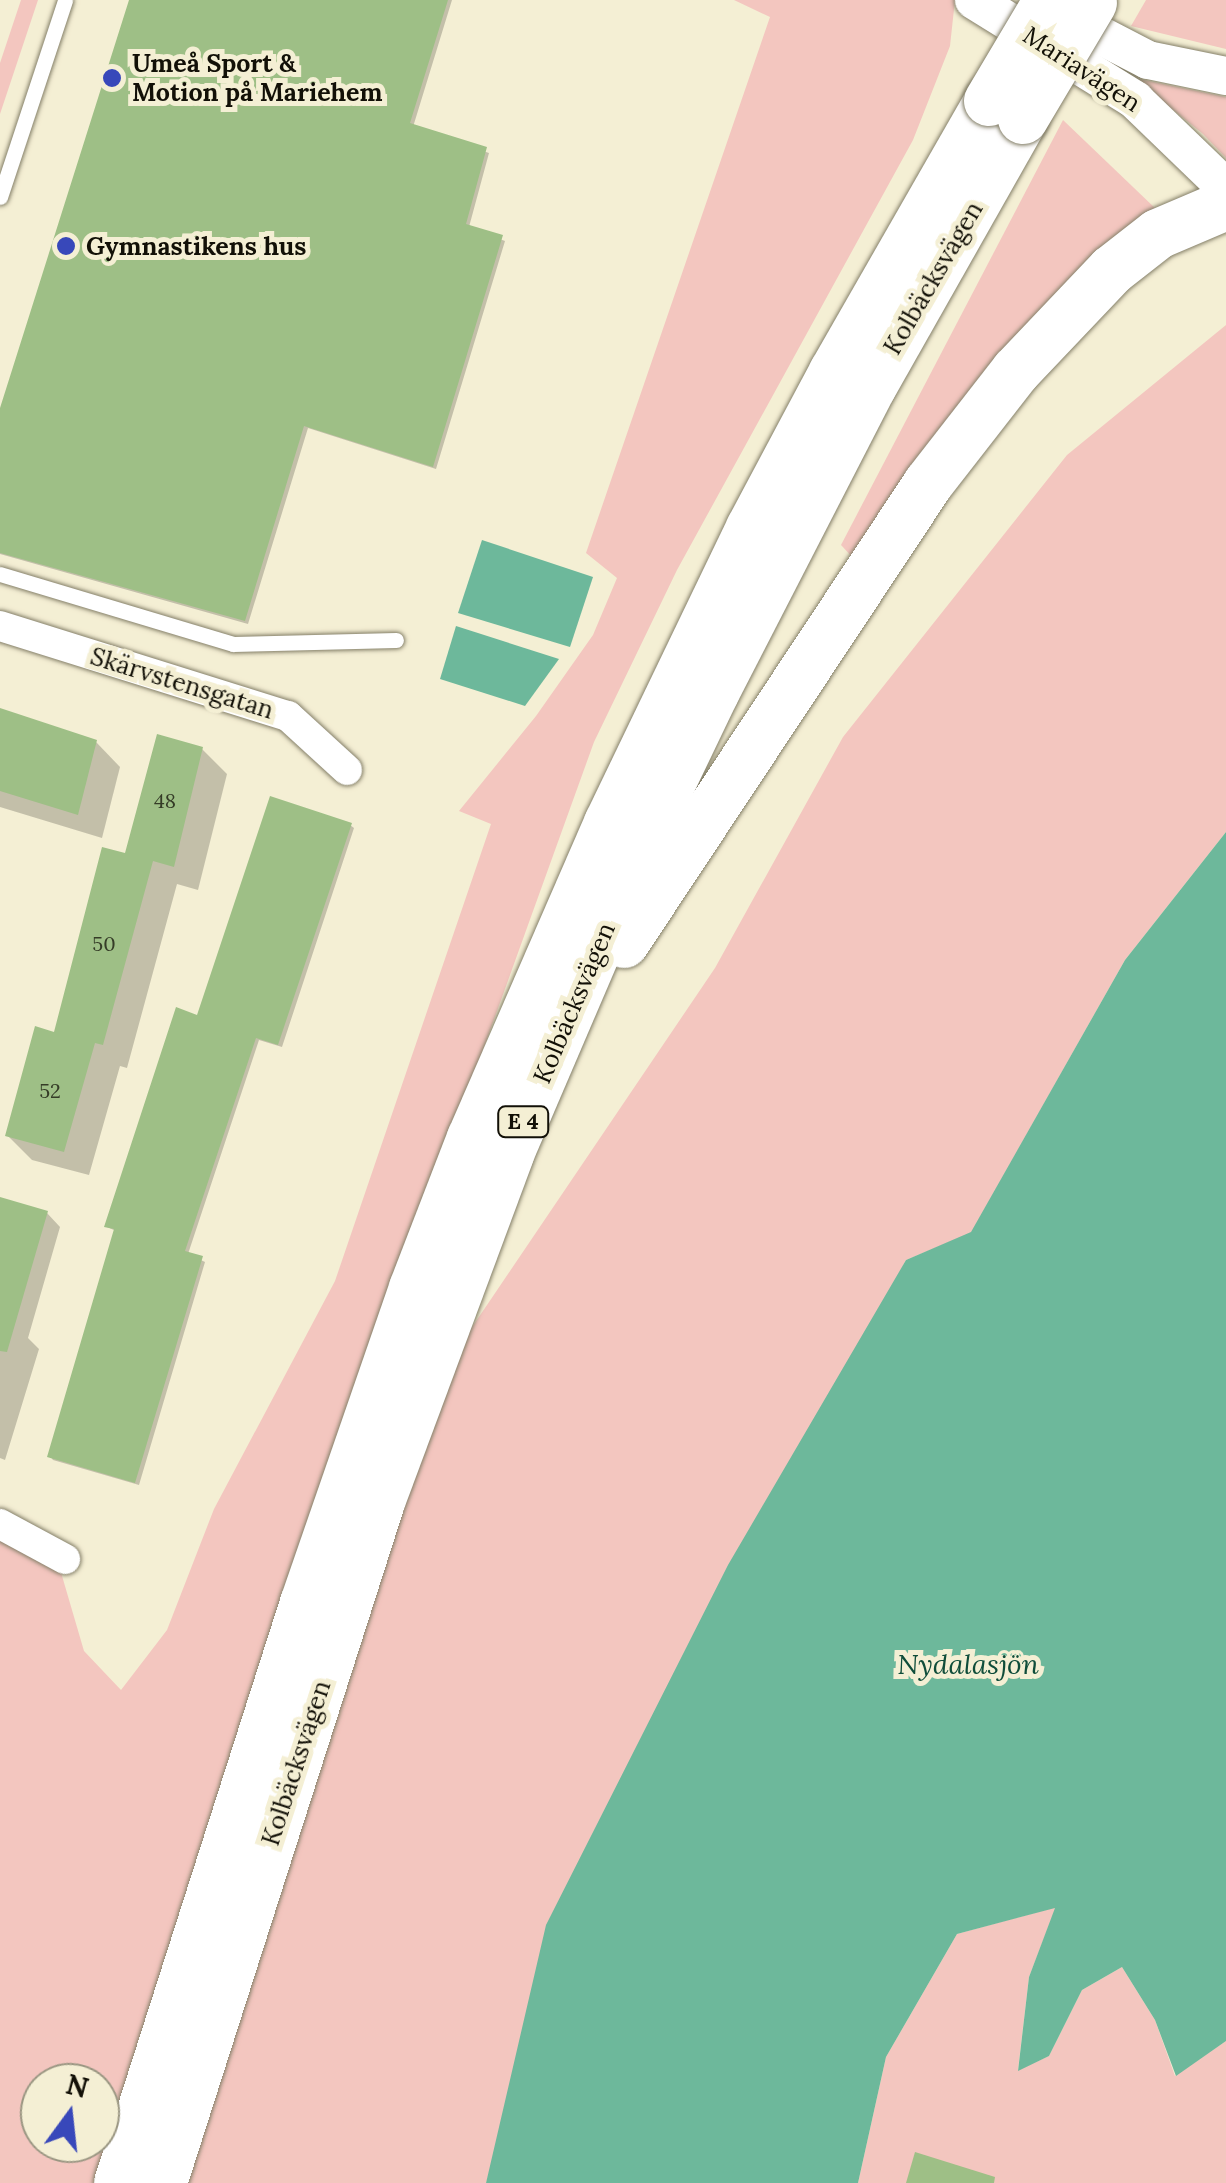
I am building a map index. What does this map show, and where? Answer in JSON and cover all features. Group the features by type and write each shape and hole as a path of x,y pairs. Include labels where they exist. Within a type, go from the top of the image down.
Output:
{"highway":[{"name":"Kolbäcksvägen","path":"119,2183 304,1603 414,1288 472,1138 608,823 751,528 834,372 1079,1"},
{"name":"Kolbäcksvägen","path":"162,2183 381,1499 468,1262 564,1024 644,839 1006,110"},
{"path":"564,1024 632,932 928,484 1016,370 1112,270 1158,234 1226,206"}],"street":[{"name":"Mariavägen","path":"974,0 1136,100 1226,188"},
{"name":"Mariavägen","path":"1034,0 1099,38 1148,60 1226,76"},
{"name":"Skärvstensgatan","path":"0,626 288,716 347,770"},
{"path":"0,1524 64,1559"}],"lane":[{"path":"0,197 65,0"},
{"path":"0,574 233,644 396,640"}],"shaded area":[{"path":"21,0 38,0 0,114 0,63"},
{"path":"734,0 955,0 950,46 913,140 677,570 594,742 346,1430 393,1444 715,968 843,737 1067,455 1226,325 1226,832 1125,960 971,1233 906,1260 872,1324 495,2153 486,2183 0,2183 0,1540 60,1569 84,1651 121,1690 167,1630 214,1509 335,1281 491,824 459,811 536,716 593,635 617,578 586,553 770,17"},
{"path":"1146,0 1226,0 1226,49 1131,26"},
{"path":"1134,78 1226,97 1226,158 1203,134"},
{"path":"1063,120 1156,209 854,559 841,545"},
{"path":"1056,1907 1029,1977 1018,2070 1049,2056 1082,1990 1122,1967 1155,2020 1175,2076 1226,2041 1226,2183 858,2183 886,2057 957,1934"}],"water":[{"path":"482,540 593,577 570,647 458,613"},
{"path":"456,626 559,659 525,706 440,679"},
{"name":"Nydalasjön","path":"1226,832 1226,2041 1176,2076 1155,2020 1122,1967 1082,1990 1049,2056 1018,2071 1029,1977 1055,1908 957,1934 886,2057 858,2183 486,2183 546,1925 728,1565 906,1260 971,1232 1125,960"}],"building":[{"path":"129,0 448,0 410,123 487,147 466,224 503,235 433,467 304,426 245,621 0,553 0,408"},
{"path":"0,708 97,740 78,815 0,791"},
{"path":"157,734 203,747 174,867 153,861 103,1045 95,1043 64,1152 5,1136 35,1026 54,1032 102,847 125,853"},
{"path":"270,796 352,823 278,1045 256,1038 185,1251 203,1256 135,1483 47,1457 114,1229 104,1227 176,1007 197,1015"},
{"path":"0,1197 48,1211 7,1352 0,1351"},
{"path":"915,2152 995,2177 994,2183 906,2183"}],"place":[{"name":"Umeå Sport & Motion på Mariehem","path":"112,78"},
{"name":"Gymnastikens hus","path":"66,246"}]}
